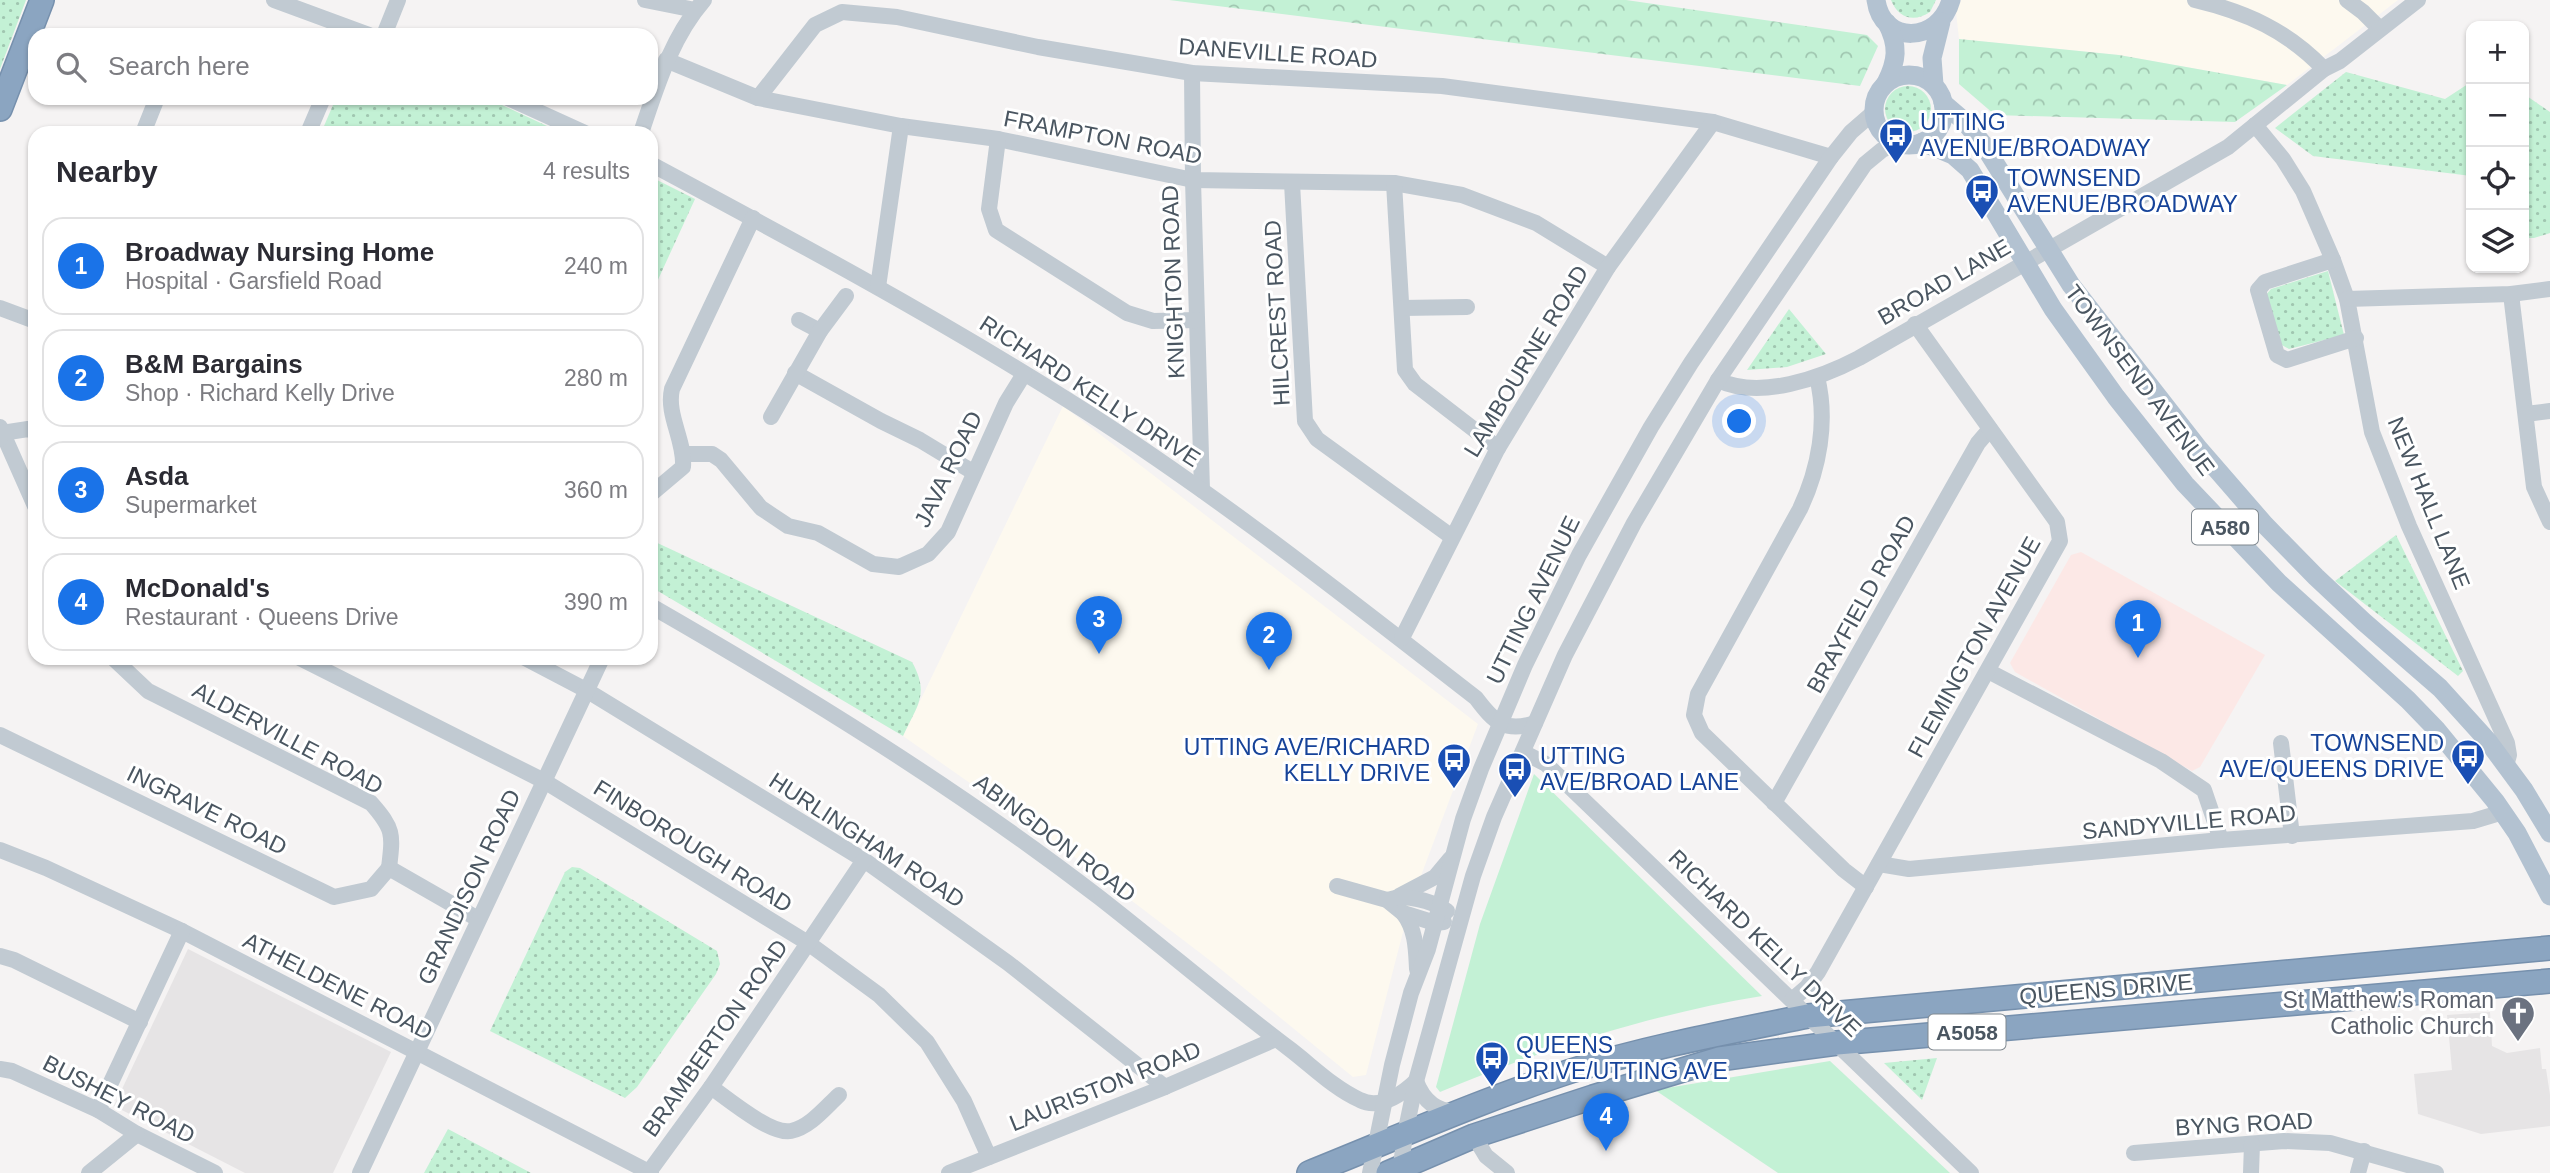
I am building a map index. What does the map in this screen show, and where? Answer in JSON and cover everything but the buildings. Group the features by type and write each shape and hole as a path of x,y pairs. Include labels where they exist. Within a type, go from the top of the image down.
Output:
{"highway":[{"path":"31,28 42,0"},
{"path":"0,109 28,36"},
{"name":"QUEENS DRIVE","path":"1309,1173 1458,1112 1572,1071 1800,1008 2550,948"},
{"name":"QUEENS DRIVE","path":"1396,1171 1474,1136 1719,1059 1837,1043 2550,981"}],"main road":[{"path":"1922,142 1932,136 1944,115 1933,58 1941,22 1951,0"},
{"path":"1879,9 1901,32 1925,32 1941,22"},
{"path":"1879,9 1896,44 1896,54 1893,70 1875,101 1874,112 1881,131 1898,143"},
{"name":"A580","path":"1886,83 1905,75 1916,75 1938,94"},
{"name":"TOWNSEND AVENUE","path":"1938,94 1983,144 2071,285 2199,449 2265,526 2364,622 2440,688 2487,740 2550,833"},
{"name":"A580","path":"1898,143 1914,145 1922,142"},
{"name":"TOWNSEND AVENUE","path":"1922,142 1953,155 1970,170 2053,309 2116,397 2185,484 2279,583 2408,700 2435,729 2503,812 2550,895"}],"street":[{"path":"274,0 344,28"},
{"path":"387,28 398,0"},
{"path":"645,0 700,5 666,60 658,83"},
{"path":"2195,0 2229,8 2270,25 2290,38 2324,69"},
{"path":"2347,0 2380,29"},
{"name":"BROAD LANE","path":"1718,380 1730,385 1751,387 1783,385 1836,370 2228,147 2324,69 2340,61 2418,0"},
{"name":"DANEVILLE ROAD","path":"758,98 815,25 842,12 897,17 1038,47 1192,73 1442,86 1713,122 1831,158"},
{"name":"FRAMPTON ROAD","path":"666,60 758,98 901,126 998,139 1193,180 1394,183 1462,195 1536,223 1608,267"},
{"name":"KNIGHTON ROAD","path":"1192,73 1202,490"},
{"path":"146,126 155,105"},
{"path":"312,126 320,105"},
{"path":"523,105 570,126"},
{"path":"643,126 651,105"},
{"name":"UTTING AVENUE","path":"1370,1173 1392,1065 1463,819 1500,723 1574,565 1651,427 1691,363 1831,158 1851,132 1874,112"},
{"name":"LAMBOURNE ROAD","path":"1402,638 1498,447 1608,267 1713,122"},
{"name":"NEW HALL LANE","path":"2255,125 2283,159 2303,191 2333,260 2347,299 2356,338 2372,432 2409,526 2507,743 2509,755 2506,766"},
{"path":"878,287 901,126"},
{"path":"998,139 989,209 996,230 1127,313 1153,321 1197,320"},
{"path":"1396,1171 1416,1081 1473,876 1492,823 1565,655 1634,523 1718,380 1865,164 1882,150 1898,143"},
{"name":"RICHARD KELLY DRIVE","path":"658,168 878,287 1067,399 1202,490 1402,638 1476,698 1500,723"},
{"name":"HILCREST ROAD","path":"1292,183 1305,421 1317,439 1452,537"},
{"path":"1394,183 1405,370 1415,384 1498,447"},
{"path":"658,488 683,467 684,454 669,399 671,389 753,219"},
{"path":"2333,260 2265,282 2258,290 2277,355 2287,360 2356,338"},
{"path":"2347,299 2511,294 2550,289"},
{"path":"2511,294 2534,487 2550,522"},
{"path":"771,417 820,331 846,296"},
{"path":"1402,308 1467,307"},
{"path":"0,308 28,318"},
{"path":"799,320 820,331"},
{"name":"FLEMINGTON AVENUE","path":"1800,1008 1813,980 2055,554 2060,534 2057,522 1915,324"},
{"path":"794,373 920,440 973,472"},
{"name":"JAVA ROAD","path":"684,454 712,454 722,460 761,508 788,526 818,533 873,564 899,567 929,554 948,532 1006,403 1024,374"},
{"path":"1817,377 1821,391 1822,421 1816,464 1805,498 1704,684 1694,708 1695,721 1702,733 1774,803 1844,870 1866,887"},
{"path":"2525,414 2550,411"},
{"path":"28,429 1,433 28,491"},
{"name":"BRAYFIELD ROAD","path":"1774,803 1978,443 1990,429"},
{"name":"ABINGDON ROAD","path":"658,610 783,682 947,787 1099,897 1276,1039 1352,1096 1368,1104 1384,1101"},
{"name":"ALDERVILLE ROAD","path":"120,665 148,691 372,803 387,821 392,841 389,868"},
{"name":"FINBOROUGH ROAD","path":"314,665 544,781 808,943 879,995 927,1042 964,1101 989,1157"},
{"name":"HURLINGHAM ROAD","path":"538,665 586,690 864,860 1008,963 1165,1087"},
{"name":"GRANDISON ROAD","path":"359,1173 418,1053 478,919 598,665"},
{"path":"1988,671 2161,761 2204,790 2221,841"},
{"name":"RICHARD KELLY DRIVE","path":"1476,698 1495,705 1508,705"},
{"path":"1500,723 1514,729 1535,723"},
{"name":"INGRAVE ROAD","path":"0,735 334,897 371,889 389,868"},
{"path":"2281,743 2292,836"},
{"name":"RICHARD KELLY DRIVE","path":"1523,752 1546,764 1971,1173"},
{"name":"SANDYVILLE ROAD","path":"1879,864 1890,868 1909,869 2473,821 2503,812"},
{"name":"ATHELDENE ROAD","path":"0,850 46,868 182,931 650,1173"},
{"path":"1393,898 1435,877 1453,855"},
{"name":"BRAMBERTON ROAD","path":"650,1173 864,860"},
{"path":"389,868 478,919"},
{"path":"1337,887 1439,906 1461,920"},
{"path":"1393,898 1412,927 1417,975"},
{"path":"1403,913 1435,923 1461,920"},
{"path":"98,1110 182,931"},
{"path":"0,956 14,960 140,1022"},
{"name":"LAURISTON ROAD","path":"950,1173 1165,1087 1276,1039"},
{"name":"BUSHEY ROAD","path":"0,1069 12,1071 98,1110 137,1134 215,1173"},
{"path":"1384,1101 1400,1095 1416,1081"},
{"path":"1416,1081 1429,1103 1444,1111 1458,1112"},
{"path":"711,1087 773,1129 790,1132 808,1124 839,1095"},
{"path":"89,1173 137,1134"},
{"path":"1474,1136 1486,1156 1507,1173"},
{"name":"BYNG ROAD","path":"2134,1153 2284,1141 2330,1143 2436,1173"},
{"path":"2251,1173 2252,1144"},
{"path":"2358,1173 2364,1152"}],"shaded area":[{"path":"1961,0 2398,0 2287,85 2119,55 1959,39 1956,12"},
{"path":"1063,406 1478,724 1410,905 1366,1075 1353,1077 1212,962 1068,852 903,736"},
{"path":"2081,552 2265,655 2200,767 2192,771 2015,672 2010,663 2071,555"},
{"path":"188,949 391,1052 333,1173 245,1173 114,1106"},
{"path":"2490,1012 2492,1046 2507,1053 2540,1048 2542,1069 2546,1069 2550,1095 2550,1126 2481,1134 2418,1114 2414,1074 2452,1070 2447,1015"}],"green space":[{"path":"0,0 26,0 0,69"},
{"path":"1169,0 1626,0 1867,35 1878,46 1860,86"},
{"path":"1891,0 1936,0 1930,12 1912,18 1902,15"},
{"path":"1959,39 2119,55 2287,85 2235,122 1995,115 1959,84"},
{"path":"2346,72 2445,99 2466,85 2466,175 2313,156 2275,128"},
{"path":"1908,86 1924,93 1931,109 1924,125 1908,132 1892,125 1885,109 1892,93"},
{"path":"2529,97 2550,112 2550,233 2529,238"},
{"path":"333,105 502,105 547,126 324,126"},
{"path":"658,180 695,199 658,280"},
{"path":"2328,271 2344,335 2289,349 2280,344 2265,296 2271,289"},
{"path":"1789,309 1826,354 1787,367 1747,370"},
{"path":"2396,535 2463,671 2458,676 2335,581"},
{"path":"658,543 912,662 921,692 917,708 903,736 658,591"},
{"path":"1534,774 1762,996 1680,1013 1598,1035 1518,1061 1440,1092 1436,1087 1480,924"},
{"path":"572,867 580,868 717,951 720,964 716,974 637,1087 625,1098 490,1031 565,872"},
{"path":"1937,1058 1922,1100 1884,1063"},
{"path":"1830,1061 1950,1173 1778,1173 1655,1090"},
{"path":"448,1129 531,1173 424,1173"}],"place":[{"name":"UTTING AVENUE/BROADWAY","path":"1896,165"},
{"name":"TOWNSEND AVENUE/BROADWAY","path":"1982,221"},
{"name":"Asda","path":"1099,654"},
{"name":"Broadway Nursing Home","path":"2138,658"},
{"name":"B&M Bargains","path":"1269,670"},
{"name":"TOWNSEND AVE/QUEENS DRIVE","path":"2468,786"},
{"name":"UTTING AVE/RICHARD KELLY DRIVE","path":"1454,790"},
{"name":"UTTING AVE/BROAD LANE","path":"1515,799"},
{"name":"St Matthew's Roman Catholic Church","path":"2518,1043"},
{"name":"QUEENS DRIVE/UTTING AVE","path":"1492,1088"},
{"name":"McDonald's","path":"1606,1151"}]}
